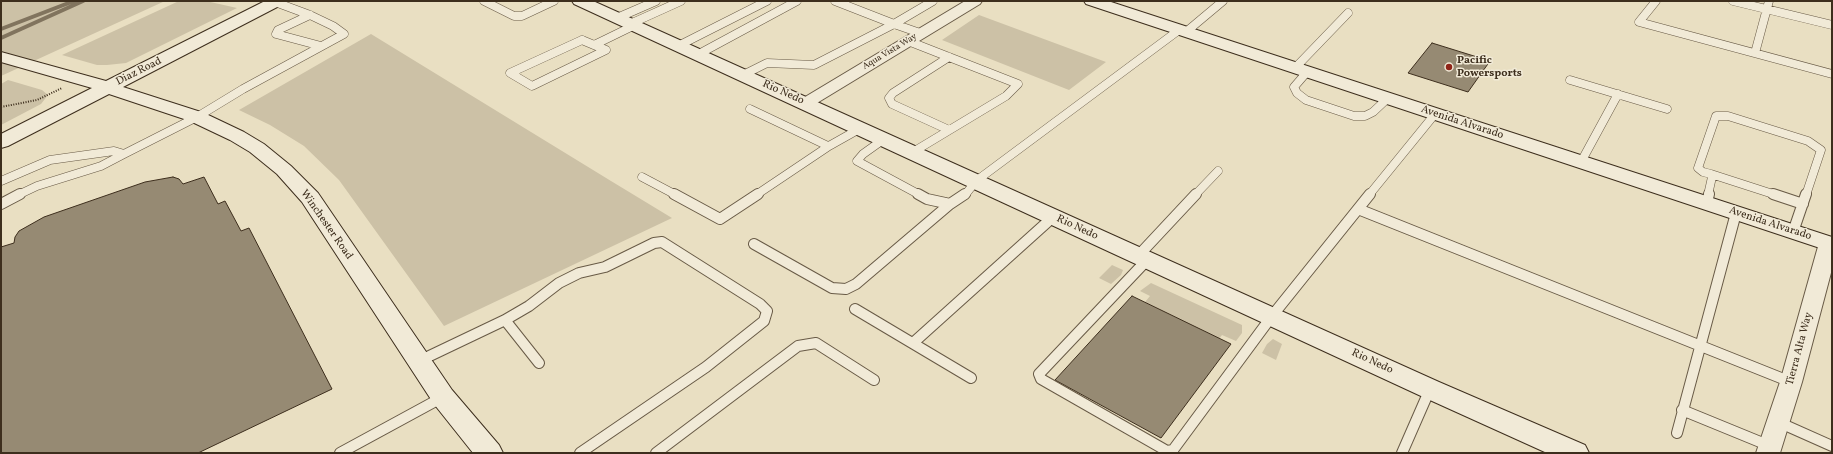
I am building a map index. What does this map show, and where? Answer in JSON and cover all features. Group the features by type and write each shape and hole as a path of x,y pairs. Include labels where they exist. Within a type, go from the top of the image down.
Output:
{"street":[{"name":"Diaz Road","path":"1,142 276,1"},
{"name":"Rio Nedo","path":"580,1 1430,389 1575,453"},
{"name":"Aqua Vista Way","path":"806,103 975,1"},
{"name":"Avenida Alvarado","path":"1092,1 1830,244"},
{"name":"Winchester Road","path":"1,57 80,79 197,117 237,136 257,148 284,170 305,193 443,397 489,453"},
{"name":"Tierra Alta Way","path":"1769,450 1791,382 1830,244"}],"lane":[{"path":"1,204 37,186 101,166 197,117 243,89 344,34 333,26 276,1"},
{"path":"484,1 514,16 522,16 554,1"},
{"path":"594,45 656,1"},
{"path":"627,23 681,1"},
{"path":"687,50 766,1"},
{"path":"687,50 797,1"},
{"path":"835,1 894,24 949,57 1018,84 1006,96 913,152"},
{"path":"743,75 767,63 814,65 894,24 933,1"},
{"path":"754,244 832,288 846,289 856,284 950,204 964,196 976,181 1223,1"},
{"path":"1656,1 1639,22 1832,74"},
{"path":"1732,1 1832,25"},
{"path":"1755,53 1769,1"},
{"path":"1348,13 1301,70 1294,87 1297,93 1306,100 1347,113 1365,116 1374,112 1388,98"},
{"path":"310,15 278,30 276,34 321,46"},
{"path":"582,40 594,45 606,50 532,86 510,73 582,40"},
{"path":"949,57 892,93 889,98 892,104 949,130"},
{"path":"1570,80 1667,109"},
{"path":"1581,162 1618,94"},
{"path":"750,109 828,146"},
{"path":"1218,172 1040,374 1041,379 1167,451 1173,450 1272,316 1435,114"},
{"path":"1793,232 1803,204 1821,150 1808,141 1728,116 1716,116 1698,168 1711,174 1803,204"},
{"path":"642,177 720,219 795,170 828,146 861,128"},
{"path":"884,139 863,154 857,161 927,199 950,204"},
{"path":"1,181 50,160 114,151 124,154"},
{"path":"1707,203 1712,180 1711,174"},
{"path":"1358,209 1791,382"},
{"path":"1677,432 1699,345 1736,213"},
{"path":"912,343 1053,217"},
{"path":"419,361 505,320 528,306 559,283 579,273 605,267 654,243 662,242 760,304 767,312 764,321 706,367 580,453"},
{"path":"855,309 971,378"},
{"path":"505,320 539,363"},
{"path":"656,453 798,346 816,344 874,380"},
{"path":"1402,453 1430,389"},
{"path":"340,453 443,397"},
{"path":"1682,410 1769,450"},
{"path":"1778,422 1832,446"}],"path":[{"path":"1,107 37,100 80,79"}],"shaded area":[{"path":"1,1 165,1 1,76"},
{"path":"179,1 206,1 237,8 126,63 97,65 62,55"},
{"path":"979,15 1106,62 1069,90 942,40"},
{"path":"371,34 672,218 444,326 339,180 304,146 270,125 239,110"},
{"path":"8,80 42,90 48,95 41,104 1,125 1,84"},
{"path":"1112,265 1123,270 1121,275 1111,284 1099,278"},
{"path":"1151,283 1242,325 1242,333 1236,341 1222,335 1219,339 1145,302 1150,296 1140,291"},
{"path":"1273,339 1282,344 1276,360 1262,353 1267,344"}],"building":[{"name":"Pacific Powersports","path":"1432,43 1490,61 1468,92 1408,73"},
{"path":"173,177 179,179 183,184 204,177 218,204 225,201 241,231 249,228 332,389 198,453 1,453 1,247 14,243 15,237 19,231 44,217 145,182"},
{"path":"1132,296 1231,344 1161,438 1055,380"}],"waterway":[{"path":"1,29 74,1"},
{"path":"1,38 83,1"}],"place":[{"name":"Pacific Powersports","path":"1449,67"}]}
